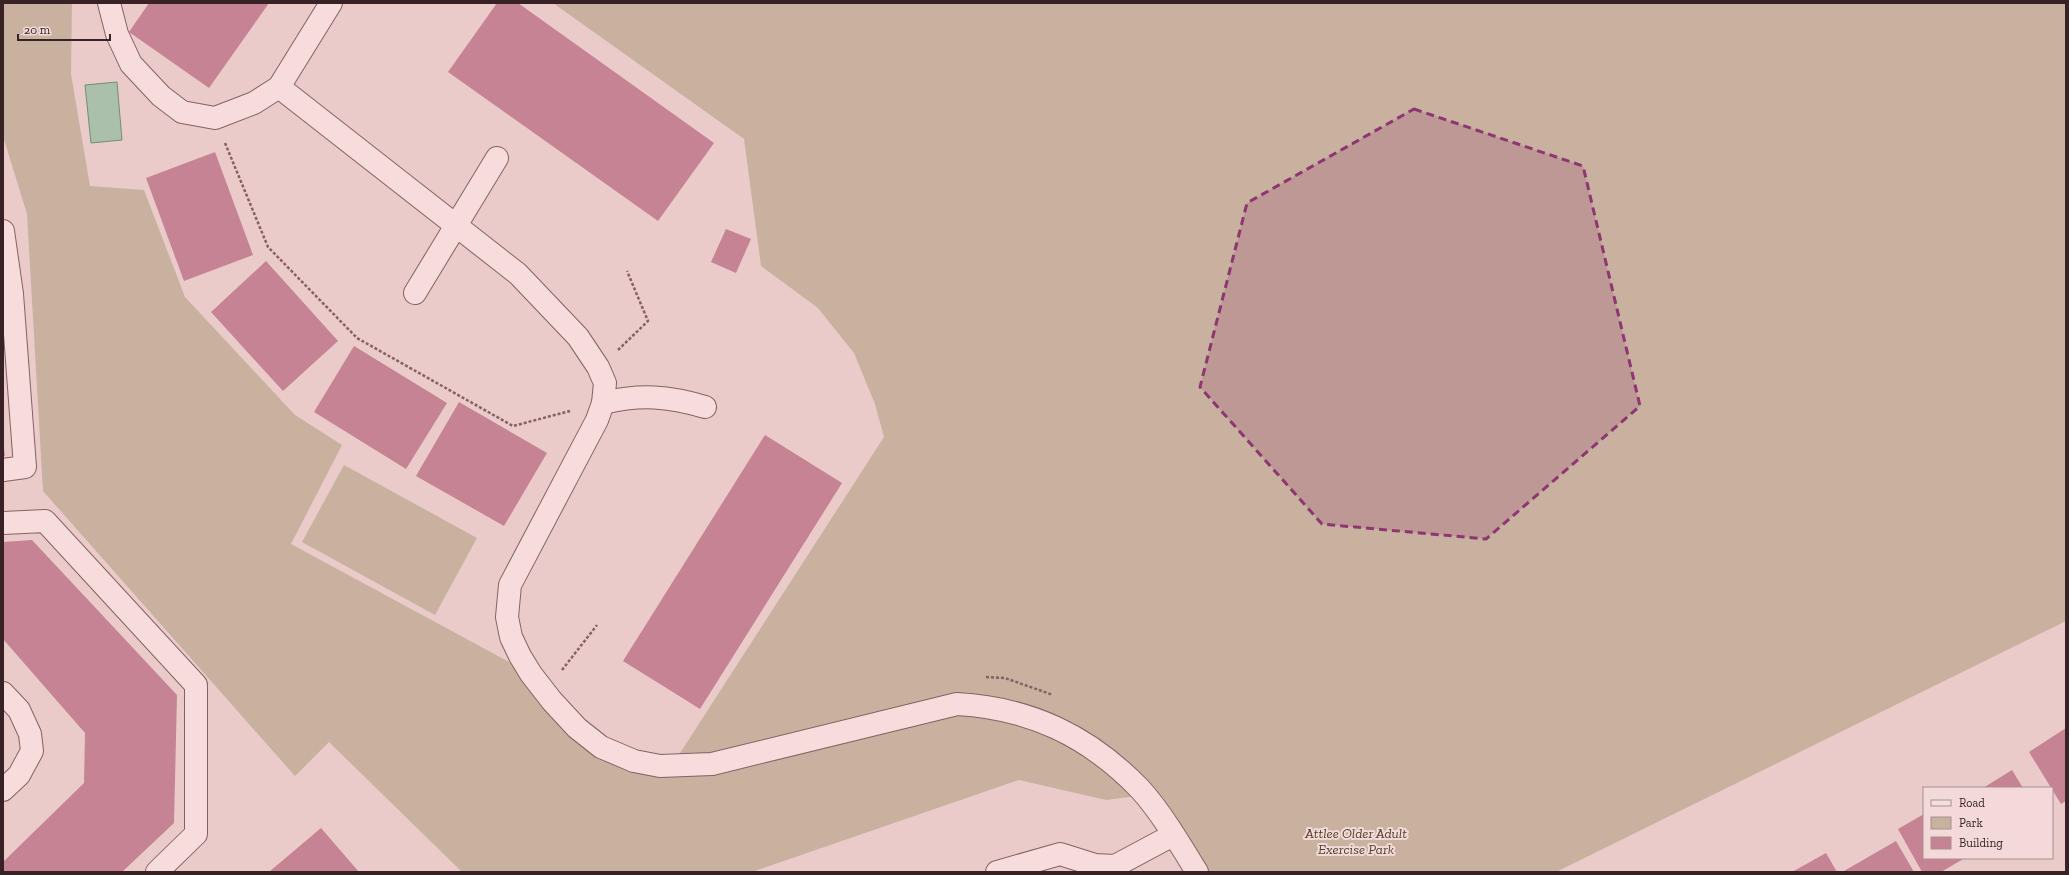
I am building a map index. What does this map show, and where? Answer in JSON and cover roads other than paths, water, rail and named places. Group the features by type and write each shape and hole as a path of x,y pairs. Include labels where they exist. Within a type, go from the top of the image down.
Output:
{"lane":[{"path":"109,3 117,34 131,64 161,96 182,112 215,118 254,103 279,87 331,3"},
{"path":"279,87 518,274 578,337 598,367 605,383 603,403 597,420 510,585 507,617 517,649 531,674 552,701 577,728 601,747 634,761 660,766 712,764 957,704 987,706 1017,712 1061,730 1097,751 1140,790 1173,834 1197,872"},
{"path":"416,293 497,158"},
{"path":"3,231 5,263 12,294 25,467 3,470"},
{"path":"603,403 643,397 677,399 704,408"},
{"path":"3,523 45,521 196,685 196,834 157,872"},
{"path":"3,692 19,710 30,734 32,751 19,775 3,790"},
{"path":"997,872 1060,854 1094,865 1115,866 1173,834"}],"park label":[{"name":"Attlee Older Adult Exercise Park","path":"1356,842"}]}
